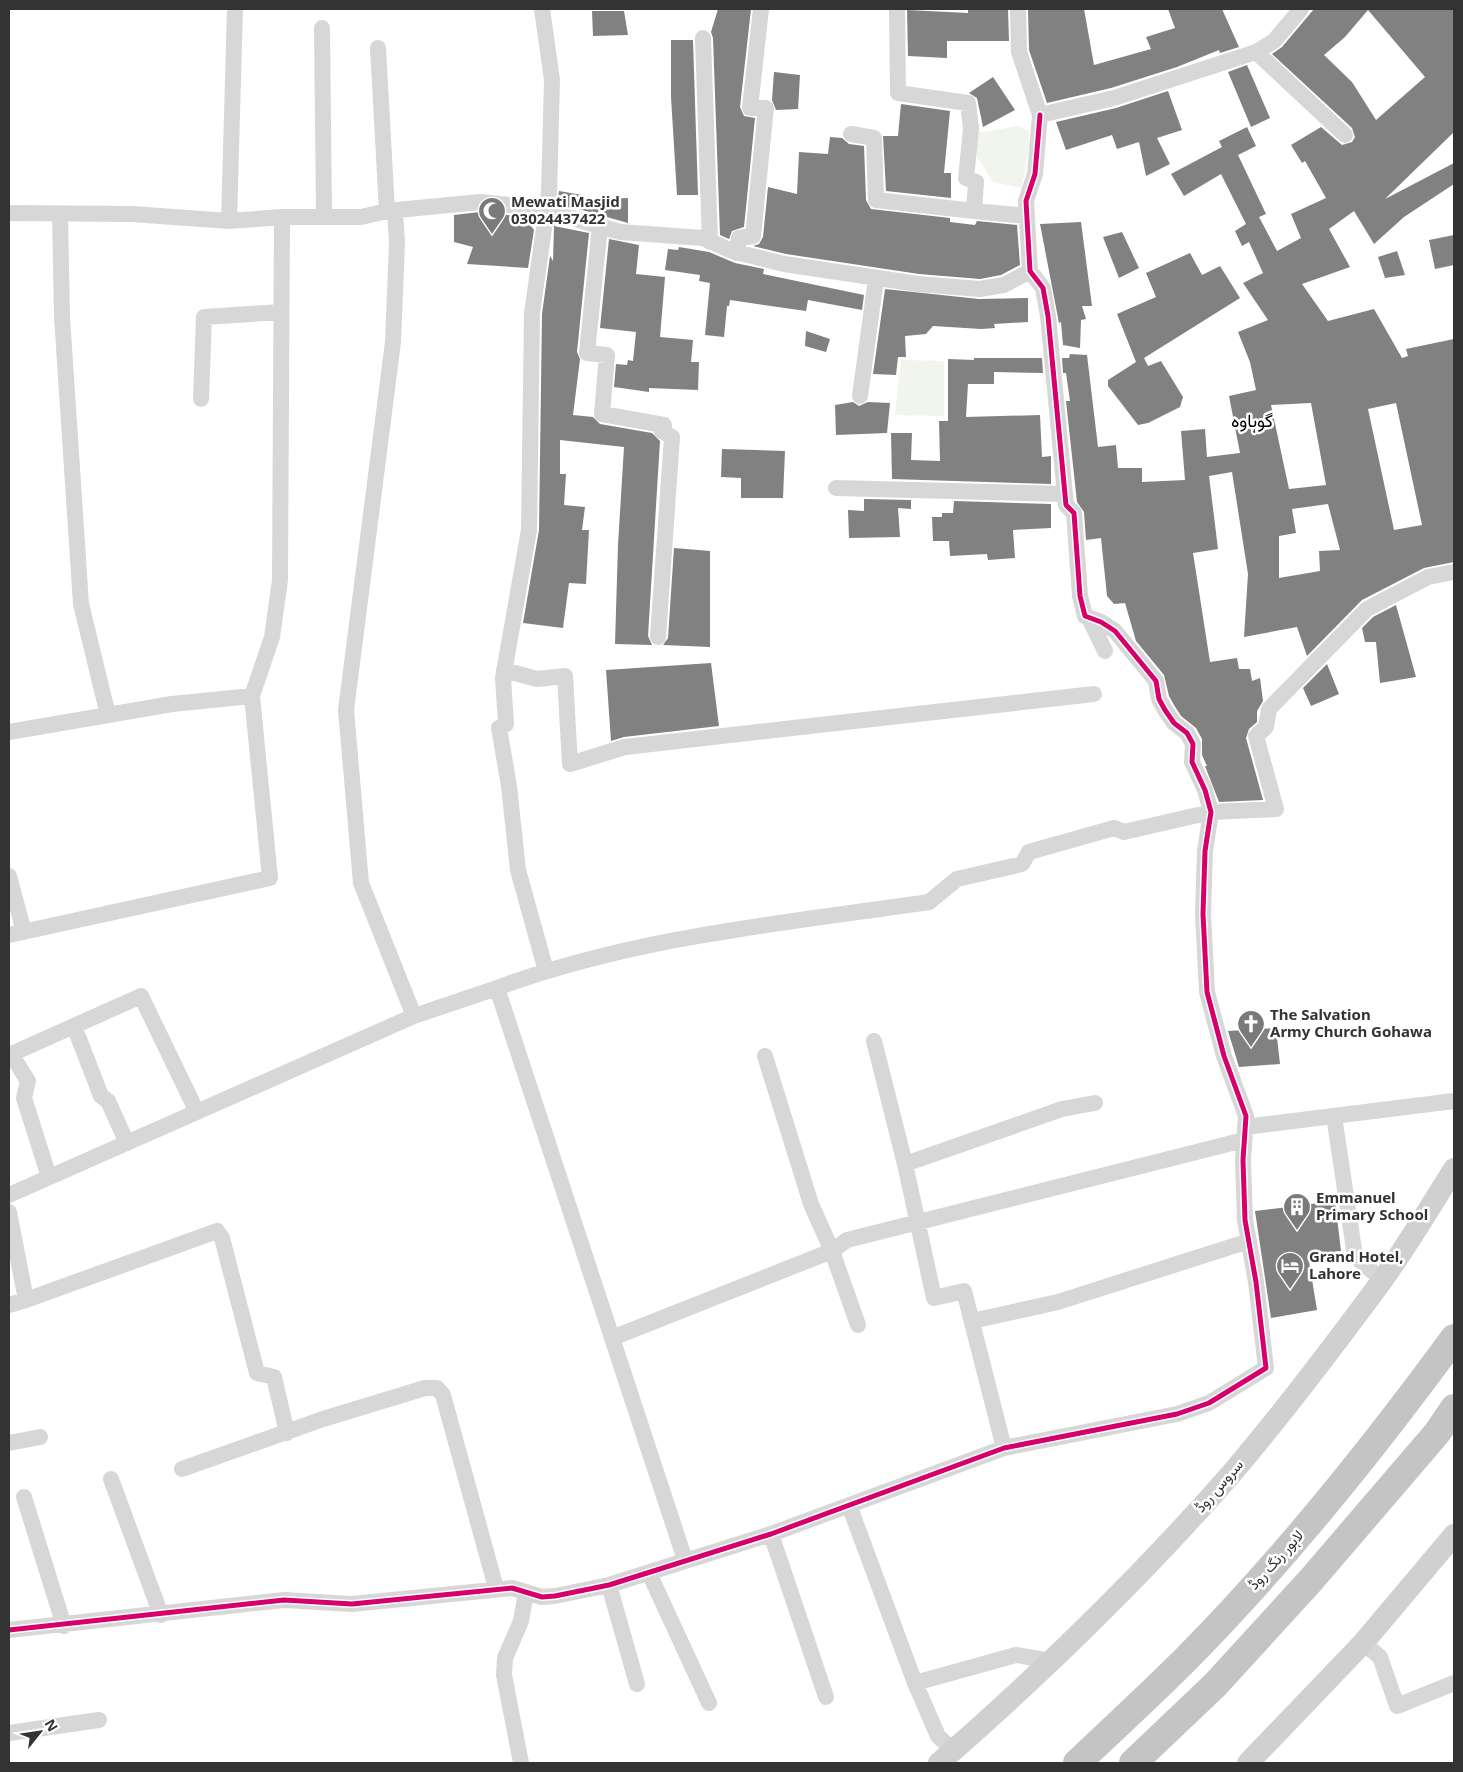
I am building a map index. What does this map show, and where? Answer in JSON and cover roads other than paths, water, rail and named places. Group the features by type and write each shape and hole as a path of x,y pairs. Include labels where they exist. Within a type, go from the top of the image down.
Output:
{"highway":[{"name":"لاہور رنگ روڈ","path":"1077,1763 1187,1658 1289,1547 1366,1457 1454,1338"},
{"path":"1133,1763 1215,1685 1311,1580 1437,1433 1454,1408"}],"street":[{"path":"229,221 235,9"},
{"path":"542,9 552,80 546,212 532,313 529,530 502,678 506,724 499,728 518,870 546,971"},
{"path":"737,253 739,238 753,236 766,108 750,108 761,9"},
{"path":"897,9 898,93 968,103 971,129 966,178 976,182 974,211"},
{"path":"9,1630 64,1626 284,1600 352,1604 496,1588 512,1588 542,1597 609,1585 771,1534 1004,1448 1177,1414 1209,1403 1266,1368 1245,1220 1243,1160 1246,1116 1224,1056 1207,992 1203,914 1205,850 1211,812 1205,790 1192,762 1193,744 1187,733 1174,723 1162,705 1156,681 1115,631 1101,622 1085,616 1080,596 1074,513 1066,505 1048,316 1043,288 1030,271 1026,201 1036,174 1040,115 1019,52 1018,9"},
{"path":"1040,115 1114,98 1256,52 1274,41 1301,9"},
{"path":"322,28 324,216"},
{"path":"704,38 710,242"},
{"path":"378,48 391,211 397,243 393,342 346,710 361,883 414,1016"},
{"path":"1256,52 1345,135"},
{"path":"851,134 874,138 876,200 1027,216"},
{"path":"9,213 132,214 229,221 282,217 361,217 391,211 480,202 546,212 620,232 703,238 737,253 784,264 876,279 980,289 1004,285 1030,271"},
{"path":"60,214 62,317 81,604 108,715"},
{"path":"9,876 17,933 270,878 252,696 272,636 280,580 282,217"},
{"path":"600,226 587,354 607,355 602,414 664,425 662,431 672,437 658,637"},
{"path":"860,396 876,279"},
{"path":"201,399 204,318 280,312"},
{"path":"836,488 1066,494"},
{"path":"9,1195 414,1016 546,971 689,936 929,902 957,879 1022,864 1029,852 1114,828 1124,832 1211,812 1276,809 1256,736 1266,727 1269,709 1367,609 1428,577 1454,572"},
{"path":"1089,618 1105,651"},
{"path":"504,670 537,678 565,676 570,764 625,747 1094,694"},
{"path":"9,732 172,704 252,696"},
{"path":"497,988 685,1560"},
{"path":"49,1177 24,1098 28,1081 10,1055 141,996 197,1112"},
{"path":"74,1026 101,1096 108,1101 126,1143"},
{"path":"874,1041 905,1164 934,1298 964,1291 1004,1448"},
{"path":"765,1056 811,1204 832,1251 858,1325"},
{"path":"612,1338 832,1251 847,1240 1245,1133 1334,1116 1454,1101"},
{"path":"905,1164 1062,1109 1095,1103"},
{"path":"1334,1116 1355,1256 1382,1280"},
{"name":"سروس روڈ","path":"946,1757 1051,1661 1181,1529 1232,1472 1279,1416 1382,1280 1454,1169"},
{"path":"9,1212 26,1300"},
{"path":"9,1305 217,1231 222,1238 257,1373 274,1377 287,1433"},
{"path":"972,1321 1058,1302 1249,1241"},
{"path":"182,1469 426,1388 437,1388 443,1395 496,1588"},
{"path":"9,1443 40,1437"},
{"path":"111,1479 161,1615"},
{"path":"24,1497 64,1626"},
{"path":"849,1506 915,1684 946,1757"},
{"path":"771,1534 826,1697"},
{"path":"1248,1763 1304,1707 1454,1538"},
{"path":"649,1573 709,1703"},
{"path":"609,1585 637,1684"},
{"path":"521,1763 504,1675 505,1658 521,1621 526,1592"},
{"path":"1363,1642 1380,1657 1396,1706 1454,1683"},
{"path":"915,1684 1016,1655 1051,1661"},
{"path":"9,1733 98,1720"}],"place":[{"name":"Mewati Masjid 03024437422","path":"492,235"},
{"name":"The Salvation Army Church Gohawa","path":"1251,1048"},
{"name":"Emmanuel Primary School","path":"1297,1231"},
{"name":"Grand Hotel, Lahore","path":"1290,1290"}],"district":[{"name":"گوہاوہ","path":"1252,421"}]}
